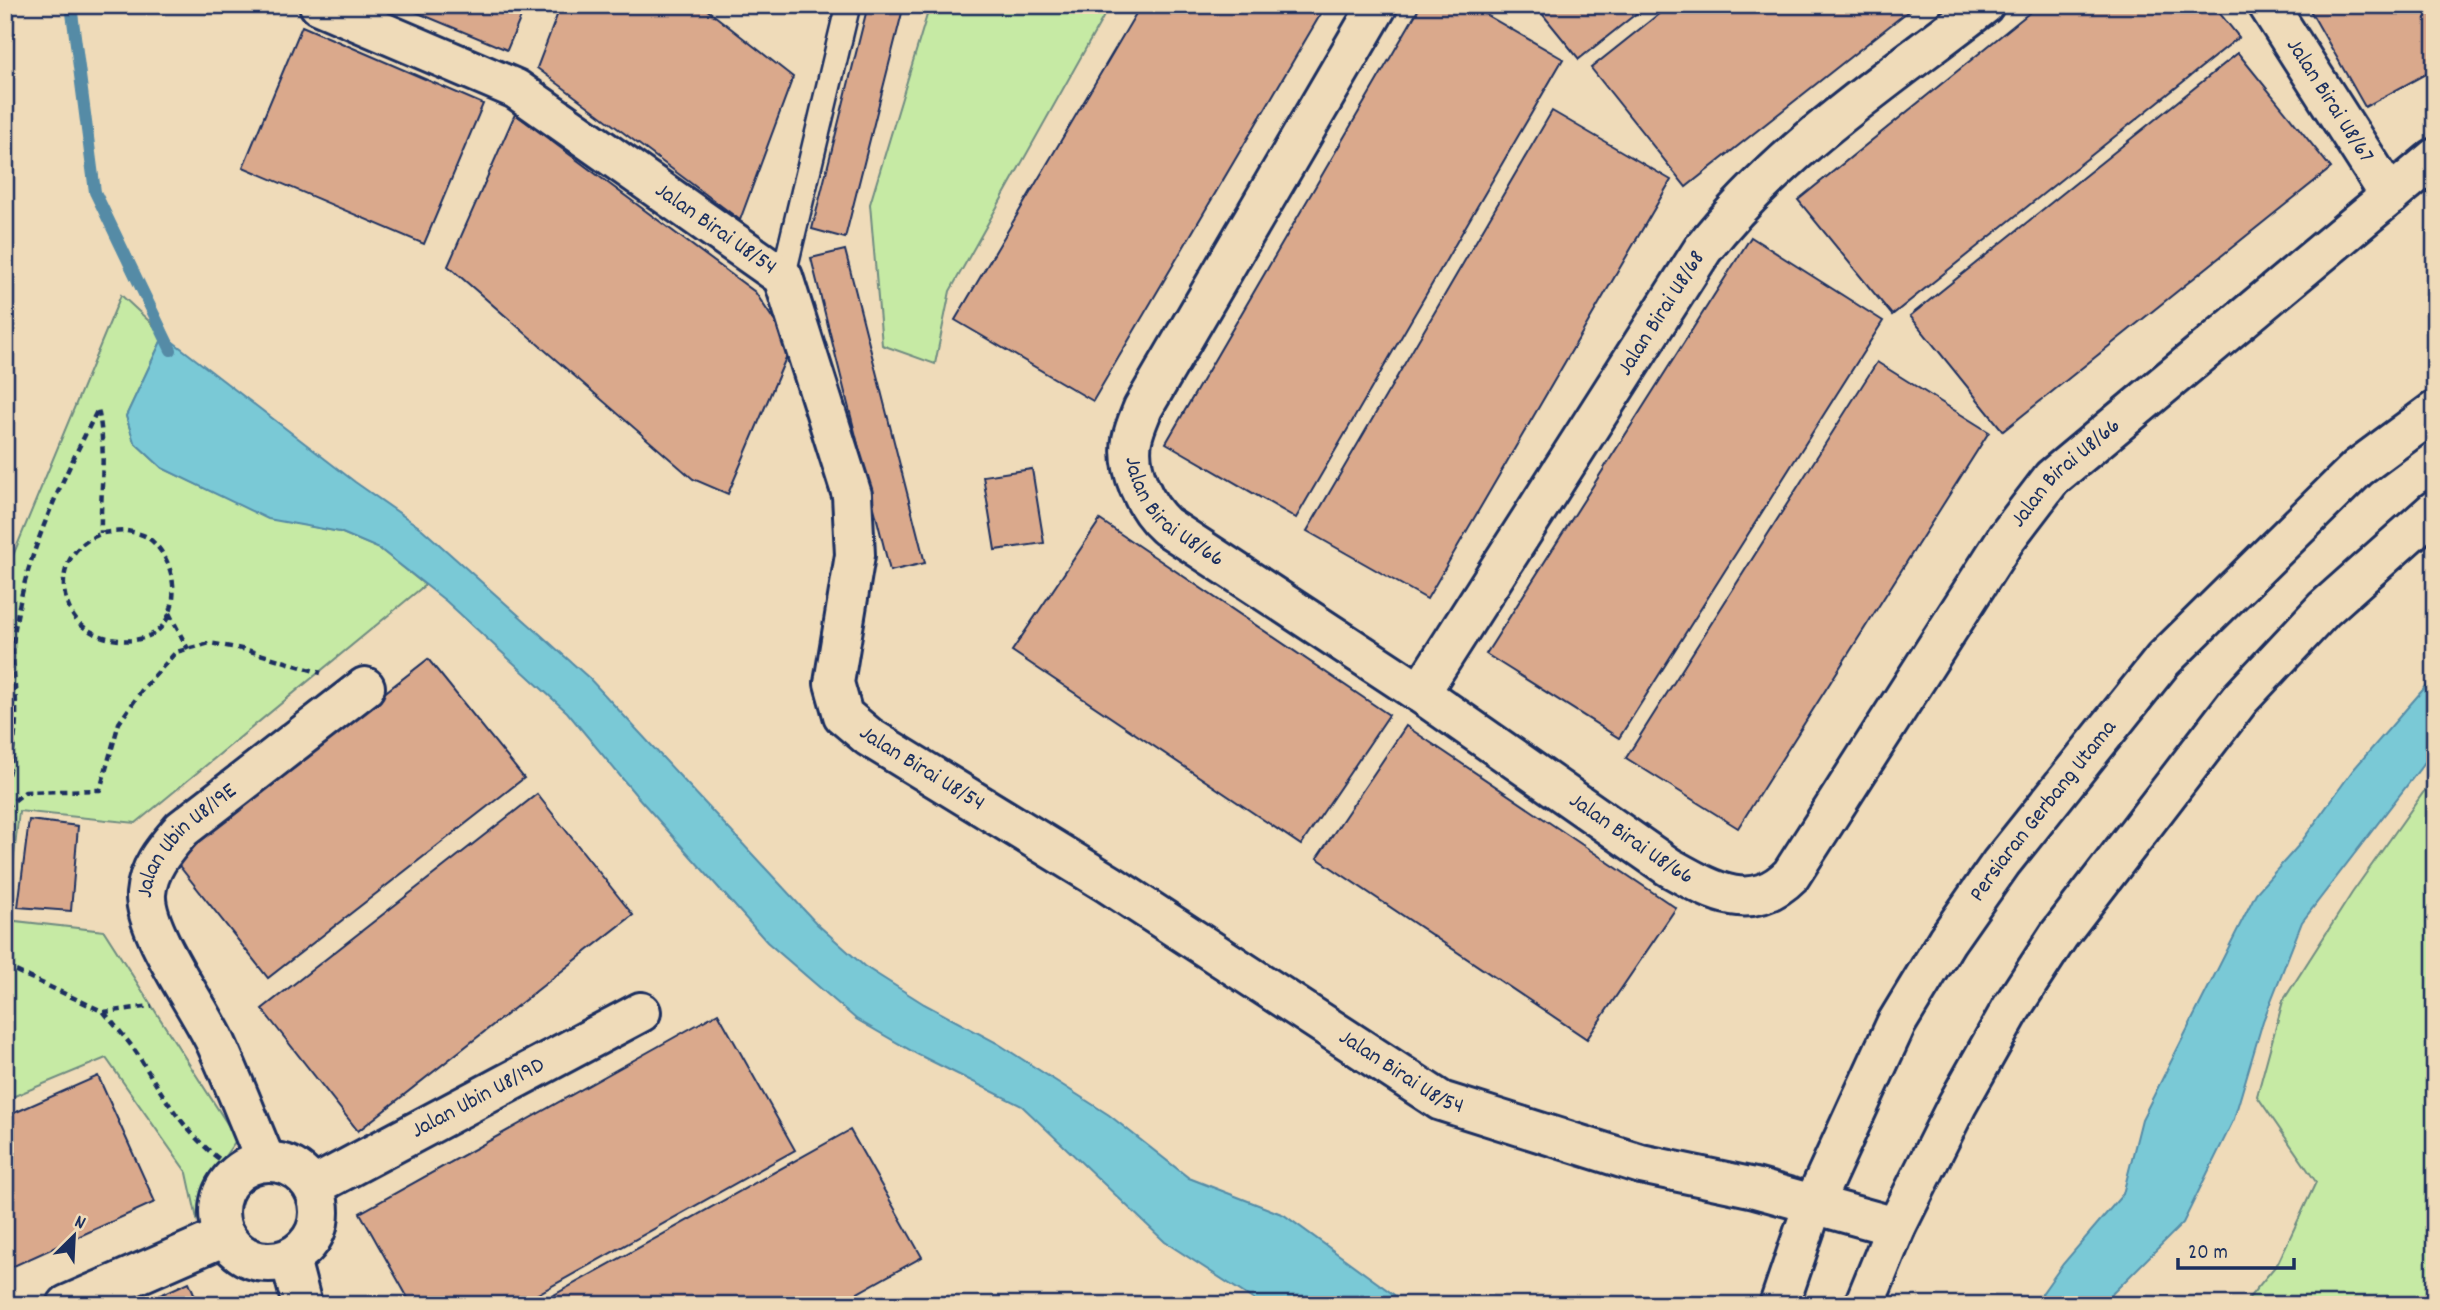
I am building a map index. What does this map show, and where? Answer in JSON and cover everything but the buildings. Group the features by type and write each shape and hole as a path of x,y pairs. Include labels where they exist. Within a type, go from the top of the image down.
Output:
{"street":[{"name":"Jalan Birai U8/54","path":"319,5 516,89 783,277 852,495 855,555 834,683 843,715 869,737 1109,884 1441,1101 1641,1164 1755,1188 1896,1227"},
{"name":"Jalan Birai U8/66","path":"1378,5 1143,408 1132,441 1133,466 1153,514 1166,526 1420,693 1669,867 1725,893 1745,899 1762,896 1779,887 1791,875 2007,537 2052,478 2435,158"},
{"name":"Jalan Birai U8/68","path":"1420,693 1703,249 1728,217 1776,167 1984,5"},
{"name":"Jalan Birai U8/67","path":"2269,5 2390,195"},
{"name":"Persiaran Gerbang Utama","path":"1782,1297 1813,1205 1896,1024 1932,964 2001,863 2087,751 2163,660 2266,555 2358,467 2435,411"},
{"path":"1864,1305 1896,1227 1997,1033 2059,935 2240,699 2324,609 2435,510"},
{"name":"Jalan Ubin U8/19E","path":"252,1167 199,1010 157,938 149,918 146,894 150,876 161,854 182,829 365,687"},
{"name":"Jalan Ubin U8/19D","path":"314,1186 641,1012"},
{"path":"252,1167 298,1170 314,1186 320,1210 315,1234 309,1244 290,1259 258,1262 239,1252 225,1236 219,1213 224,1190 252,1167"},
{"path":"66,1305 225,1236"},
{"path":"290,1259 302,1305"}],"lane":[{"path":"783,277 848,5"}],"path":[{"path":"5,786 12,764 16,717 15,628 38,538 60,484 98,409 105,440 100,498 101,533"},
{"path":"127,531 146,536 162,552 173,584 169,612 163,624 153,634 128,640 110,640 88,632 75,618 63,594 64,572 71,557 85,543 101,533 127,531"},
{"path":"169,612 188,649"},
{"path":"5,808 25,792 100,790 119,723 142,690 176,652 209,643 235,648 365,687"},
{"path":"5,966 104,1012 136,1053 181,1121 220,1159 252,1167"},
{"path":"104,1012 146,1006 199,1010"}],"green space":[{"path":"930,5 1110,5 950,291 935,364 882,345 870,204"},
{"path":"121,295 164,335 126,416 134,442 162,468 268,518 340,532 380,549 425,585 136,823 19,811 7,920 104,931 237,1139 209,1179 197,1219 187,1173 106,1058 5,1100 5,584 9,565"},
{"path":"2435,776 2435,1305 2243,1305 2278,1263 2316,1182 2257,1096 2283,1001 2352,893"}],"water":[{"path":"164,335 355,482 422,529 589,678 817,924 864,966 924,1004 997,1043 1109,1115 1189,1178 1284,1215 1408,1305 1262,1305 1165,1242 1022,1106 917,1054 856,1019 767,942 636,795 567,712 446,601 380,549 340,532 268,519 162,468 134,442 126,416"},
{"path":"2435,676 2435,749 2302,922 2263,1021 2234,1119 2183,1223 2101,1305 2034,1305 2063,1264 2123,1194 2142,1119 2256,893 2299,845 2353,770"}],"waterway":[{"path":"71,5 95,192 171,350"}]}
